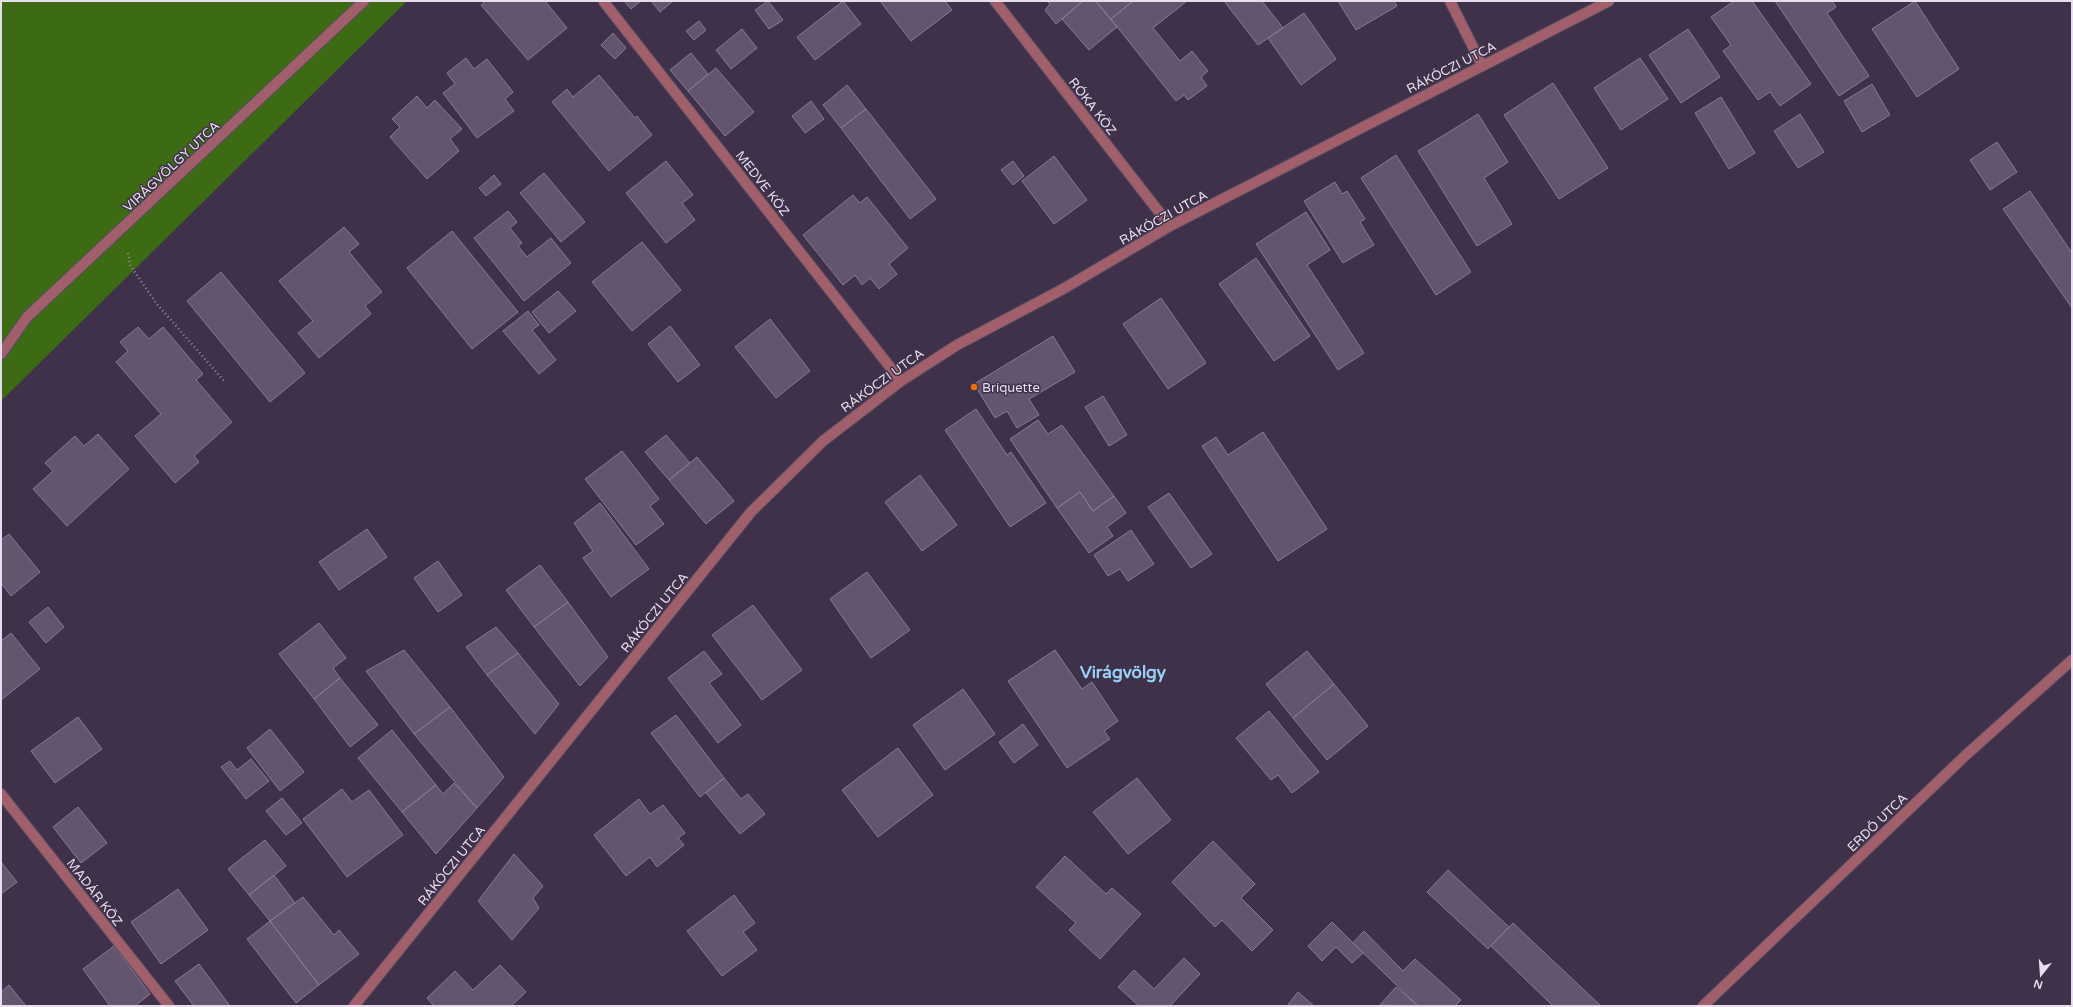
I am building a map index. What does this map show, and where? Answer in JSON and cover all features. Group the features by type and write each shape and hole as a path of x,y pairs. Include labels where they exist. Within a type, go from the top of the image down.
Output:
{"street":[{"name":"VIRÁGVÖLGY UTCA","path":"1,354 27,317 364,1"},
{"name":"RÓKA KÖZ","path":"995,1 1170,226"},
{"path":"1450,1 1482,65"},
{"name":"RÁKÓCZI UTCA","path":"354,1006 751,512 823,441 901,381 957,345 1063,289 1170,226 1609,1"},
{"name":"MEDVE KÖZ","path":"604,2 901,381"},
{"name":"ERDŐ UTCA","path":"1703,1006 1966,755 2072,660"},
{"name":"MADÁR KÖZ","path":"1,794 169,1006"}],"path":[{"path":"125,226 130,265 156,303 225,382"}],"green space":[{"path":"1,1 407,1 1,401"}],"building":[{"path":"486,1 545,1 567,28 528,60 481,5"},
{"path":"624,1 641,1 631,9"},
{"path":"651,1 673,1 660,12"},
{"path":"768,1 783,20 769,29 755,10"},
{"path":"843,1 861,24 815,60 797,37"},
{"path":"880,1 945,1 952,10 911,41"},
{"path":"1047,1 1083,1 1056,24 1045,10 1050,4"},
{"path":"1083,1 1095,1 1117,27 1089,50 1062,19"},
{"path":"1096,1 1133,1 1111,19"},
{"path":"1133,1 1187,1 1153,28 1180,61 1192,51 1208,71 1201,77 1207,86 1188,100 1184,95 1176,101 1111,19"},
{"path":"1224,1 1262,1 1283,28 1258,45"},
{"path":"1338,1 1394,1 1397,6 1356,30"},
{"path":"1734,1 1752,1 1811,84 1780,106 1770,92 1758,100 1723,51 1731,45 1711,17"},
{"path":"1775,1 1832,1 1836,7 1827,13 1869,76 1839,96"},
{"path":"1915,1 1959,69 1917,97 1872,29"},
{"path":"1304,13 1336,59 1301,85 1268,38"},
{"path":"699,21 706,30 694,40 686,31"},
{"path":"742,29 757,48 731,69 716,50"},
{"path":"1688,29 1720,77 1681,103 1649,55"},
{"path":"613,33 626,48 615,59 601,45"},
{"path":"691,53 708,74 688,91 670,70"},
{"path":"466,58 474,69 487,59 513,92 505,99 514,111 477,138 443,93 455,84 447,73"},
{"path":"1640,58 1668,99 1621,130 1594,88"},
{"path":"716,68 754,112 725,136 688,91"},
{"path":"599,75 635,118 637,116 652,135 609,171 552,102 567,89 573,97"},
{"path":"1553,83 1608,168 1559,199 1504,115"},
{"path":"1872,84 1890,115 1862,132 1844,101"},
{"path":"847,85 866,109 841,128 823,105"},
{"path":"417,96 427,108 435,100 462,129 450,139 459,151 427,179 390,137 400,127 392,119"},
{"path":"1721,97 1755,153 1729,169 1695,113"},
{"path":"811,101 824,119 805,133 792,116"},
{"path":"866,109 936,199 910,219 841,128"},
{"path":"1478,114 1508,162 1484,178 1512,224 1477,246 1418,151"},
{"path":"1800,114 1824,152 1798,168 1774,131"},
{"path":"1997,142 2017,172 1990,190 1970,160"},
{"path":"1396,155 1471,272 1436,295 1361,178"},
{"path":"1054,156 1087,200 1054,224 1022,181"},
{"path":"666,161 693,195 682,203 695,220 666,243 626,193"},
{"path":"1013,161 1024,176 1013,185 1001,170"},
{"path":"544,173 585,222 561,242 520,193"},
{"path":"494,175 501,184 486,196 479,188"},
{"path":"1335,182 1342,194 1347,191 1365,219 1360,222 1374,245 1343,263 1304,201"},
{"path":"2030,191 2072,253 2072,308 2003,209"},
{"path":"853,195 860,203 867,197 908,248 889,264 897,274 879,289 870,278 862,285 855,275 843,285 803,235"},
{"path":"508,211 517,222 510,228 522,243 518,246 527,257 551,238 571,263 524,301 474,238"},
{"path":"1306,212 1330,250 1307,265 1364,353 1338,370 1256,244"},
{"path":"344,227 359,244 349,252 382,292 365,306 371,314 319,358 298,333 313,321 279,281"},
{"path":"452,231 518,312 472,349 407,268"},
{"path":"642,242 681,290 632,331 592,282"},
{"path":"1256,258 1310,336 1274,361 1219,284"},
{"path":"221,272 305,373 270,402 187,301"},
{"path":"558,291 576,311 549,333 532,312"},
{"path":"1161,298 1206,363 1168,389 1123,324"},
{"path":"528,311 539,325 532,330 556,360 539,374 503,331"},
{"path":"770,319 810,371 776,398 735,347"},
{"path":"670,326 700,365 678,382 648,344"},
{"path":"138,327 149,339 163,327 203,374 196,380 232,422 194,456 199,462 175,483 135,436 161,414 116,362 128,351 120,342"},
{"path":"1053,336 1075,372 1029,399 1039,415 1017,428 1007,411 995,418 974,384"},
{"path":"1103,396 1127,435 1109,446 1085,407"},
{"path":"976,409 1007,455 1011,452 1046,503 1010,527 945,430"},
{"path":"1038,420 1048,434 1062,425 1114,496 1093,511 1080,492 1057,508 1010,439"},
{"path":"1263,432 1327,529 1278,561 1202,446 1216,437 1228,455"},
{"path":"98,434 129,469 67,526 33,489 53,471 45,463 75,436 84,446"},
{"path":"666,435 690,463 669,480 645,452"},
{"path":"622,451 659,499 650,506 664,524 636,545 585,479"},
{"path":"697,457 734,501 706,524 669,480"},
{"path":"920,475 957,525 922,551 885,502"},
{"path":"1080,492 1093,511 1114,496 1126,513 1107,527 1113,536 1089,553 1057,508"},
{"path":"1169,493 1212,554 1191,568 1148,507"},
{"path":"600,503 649,569 611,597 583,558 593,551 574,523"},
{"path":"367,529 387,557 339,590 319,562"},
{"path":"1131,530 1154,564 1128,581 1120,569 1108,576 1094,555"},
{"path":"9,534 40,572 11,596 1,583 1,540"},
{"path":"438,561 462,595 438,612 414,578"},
{"path":"540,565 568,602 534,627 506,590"},
{"path":"867,572 910,630 871,658 830,599"},
{"path":"568,602 608,657 580,686 534,627"},
{"path":"753,605 802,670 762,700 712,635"},
{"path":"48,607 64,627 46,643 29,622"},
{"path":"319,623 346,658 333,668 340,678 314,699 279,654"},
{"path":"496,627 518,653 487,675 466,647"},
{"path":"11,633 40,669 1,700 1,641"},
{"path":"404,650 450,707 414,734 366,671"},
{"path":"1055,650 1082,689 1092,682 1118,721 1104,731 1110,739 1067,768 1008,681"},
{"path":"704,651 722,674 709,683 741,725 718,743 668,678"},
{"path":"1307,651 1334,684 1293,718 1266,684"},
{"path":"518,653 559,704 535,734 487,675"},
{"path":"340,678 378,725 350,747 314,699"},
{"path":"1334,684 1368,726 1327,760 1293,718"},
{"path":"963,689 995,734 945,770 913,725"},
{"path":"450,707 504,777 477,808 414,734"},
{"path":"1269,711 1319,772 1292,793 1278,775 1271,780 1236,738"},
{"path":"676,715 724,778 700,797 651,733"},
{"path":"78,717 102,749 55,783 31,751"},
{"path":"1023,724 1038,745 1014,763 999,742"},
{"path":"270,729 304,772 280,791 247,748"},
{"path":"392,730 436,785 402,812 358,758"},
{"path":"898,748 933,795 878,837 842,790"},
{"path":"251,759 269,781 246,799 221,767 230,761 237,770"},
{"path":"724,778 741,799 748,794 765,814 740,834 706,793"},
{"path":"1137,778 1171,820 1128,854 1093,812"},
{"path":"454,783 477,808 436,854 402,812 436,785 443,794"},
{"path":"342,789 352,802 369,790 403,835 347,877 303,819"},
{"path":"282,798 302,823 286,835 266,811"},
{"path":"639,799 650,814 663,805 685,833 678,838 684,845 657,867 650,857 626,876 594,835"},
{"path":"78,807 107,843 81,863 53,827"},
{"path":"265,840 286,866 249,895 228,869"},
{"path":"1213,841 1255,884 1241,898 1273,930 1252,951 1222,920 1215,927 1172,882"},
{"path":"514,854 543,886 533,898 539,908 512,940 478,901"},
{"path":"1065,856 1106,894 1112,888 1141,914 1100,959 1069,930 1076,923 1036,887"},
{"path":"1,862 17,882 1,894"},
{"path":"1448,870 1509,927 1488,949 1427,892"},
{"path":"274,875 295,903 270,921 249,895"},
{"path":"178,889 208,930 161,964 131,922"},
{"path":"734,895 755,923 743,932 757,950 722,976 687,931"},
{"path":"303,897 334,935 339,930 359,954 319,985 270,921"},
{"path":"270,921 319,985 296,1003 247,939"},
{"path":"1332,922 1363,953 1352,963 1336,947 1322,961 1308,946"},
{"path":"1513,923 1601,1006 1553,1006 1491,946"},
{"path":"1364,931 1403,971 1415,959 1461,1000 1455,1006 1418,1006 1353,943"},
{"path":"114,946 150,994 135,1006 110,1006 83,969"},
{"path":"1184,958 1200,974 1170,1006 1139,1006 1118,987 1134,970 1154,989"},
{"path":"199,964 230,1006 194,1006 175,981"},
{"path":"500,965 526,992 511,1006 434,1006 427,998 455,971 473,990"},
{"path":"9,985 26,1006 1,1006 1,992"},
{"path":"1396,987 1418,1006 1380,1005"},
{"path":"1298,992 1314,1006 1287,1006"}],"place":[{"name":"Briquette","path":"974,387"}],"district":[{"name":"Virágvölgy","path":"1123,672"}]}
